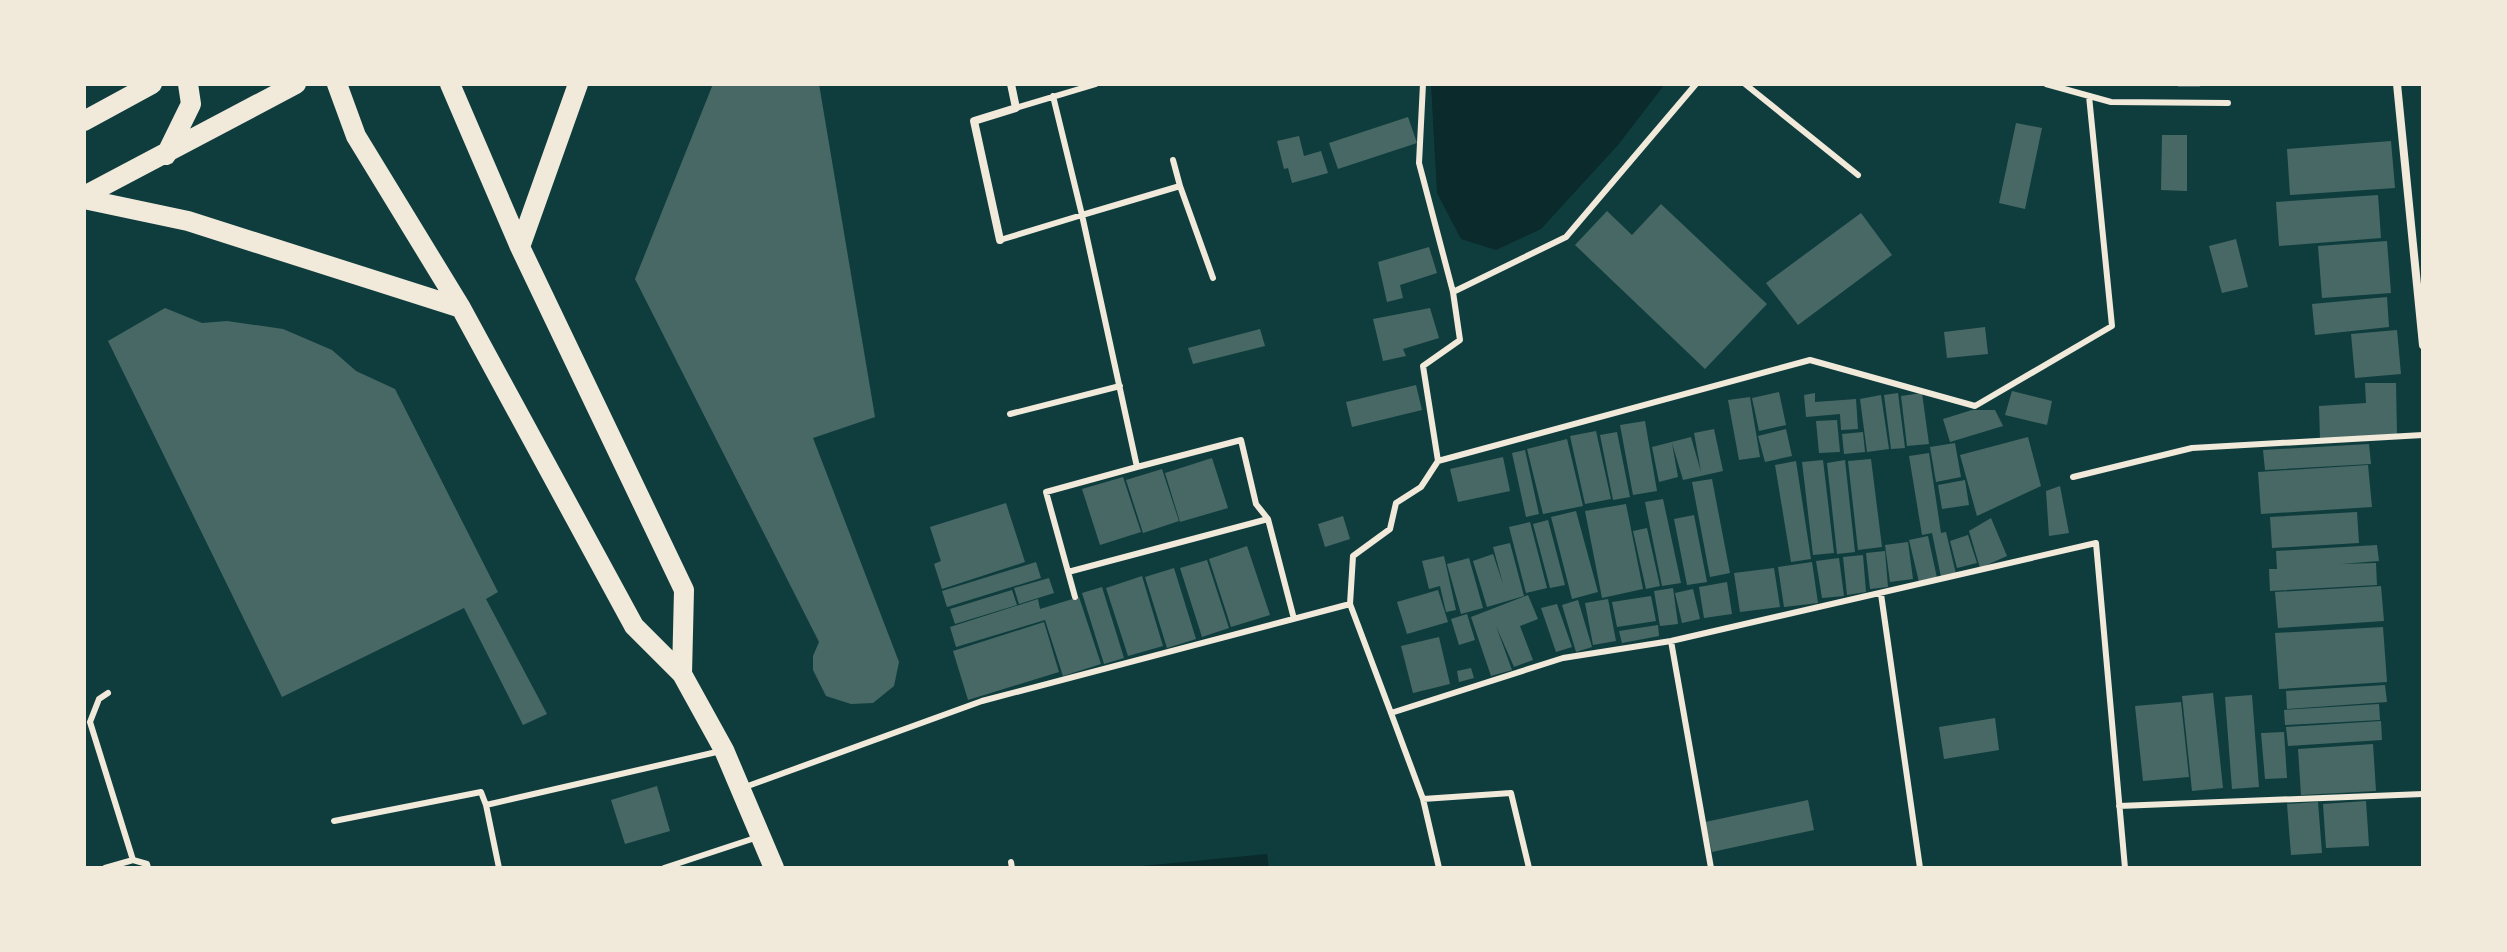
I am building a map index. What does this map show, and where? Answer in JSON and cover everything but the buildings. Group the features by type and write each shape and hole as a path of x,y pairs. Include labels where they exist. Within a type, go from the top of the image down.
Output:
{"main road":[{"path":"84,121 152,84"},
{"path":"166,155 191,104 188,84"},
{"path":"84,198 296,84"},
{"path":"337,84 356,136 461,308 634,626 682,674 724,750 774,868"},
{"path":"450,84 520,247 684,590 682,674"},
{"path":"520,247 578,84"},
{"path":"84,198 188,221 461,308"}],"street":[{"path":"1000,240 974,121 1016,108 1011,84"},
{"path":"2397,84 2423,345"}],"lane":[{"path":"1016,108 1096,84"},
{"path":"1423,84 1419,163 1453,292 1460,340 1423,366 1438,461"},
{"path":"1453,292 1566,237 1696,84"},
{"path":"1745,84 1858,175"},
{"path":"2046,84 2111,102 2228,103"},
{"path":"1053,96 1137,467"},
{"path":"1439,868 1423,799 1350,604 1353,556 1390,529 1396,503 1421,487 1438,461 1810,360 1975,406 2112,326 2089,96"},
{"path":"1173,160 1213,278"},
{"path":"1000,240 1180,186"},
{"path":"1010,414 1120,386"},
{"path":"2073,477 2192,448 2423,435"},
{"path":"1075,597 1046,492 1241,440 1256,504 1268,519 1294,619"},
{"path":"1068,572 1268,519"},
{"path":"1391,713 1563,658 1671,641 2096,543 2125,868"},
{"path":"1881,594 1920,868"},
{"path":"742,788 982,701 1350,604"},
{"path":"1671,641 1711,868"},
{"path":"108,693 99,699 87,724 133,860"},
{"path":"486,805 724,750"},
{"path":"334,821 481,792 499,868"},
{"path":"1423,799 1511,793 1529,868"},
{"path":"2119,806 2423,794"},
{"path":"664,868 761,836"},
{"path":"105,868 133,860 147,864 148,868"}],"water":[{"path":"1431,84 1665,84 1618,145 1541,229 1496,250 1461,239 1437,193"},
{"path":"1267,854 1269,868 1121,868"}]}
